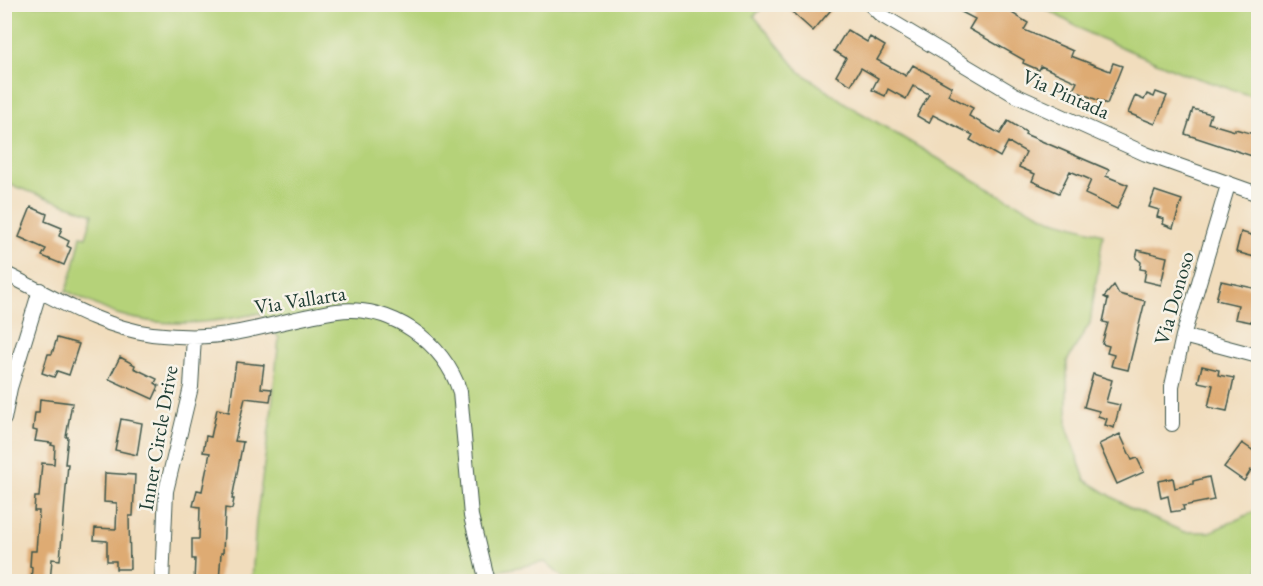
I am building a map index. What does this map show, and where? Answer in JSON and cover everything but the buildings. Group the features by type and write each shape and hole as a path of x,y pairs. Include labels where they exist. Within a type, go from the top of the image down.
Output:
{"street":[{"name":"Via Pintada","path":"870,4 890,21 1015,95 1146,154 1258,194"},
{"name":"Via Donoso","path":"1172,424 1172,386 1228,184"},
{"name":"Via Vallarta","path":"4,273 93,318 123,328 153,334 194,337 232,333 339,311 370,312 412,328 430,342 456,378 461,396 471,516 487,582"},
{"path":"4,419 10,388 40,290"},
{"path":"1184,336 1258,356"},
{"name":"Inner Circle Drive","path":"162,582 166,491 190,387 194,337"}],"green space":[{"path":"4,5 765,5 754,16 799,71 851,107 998,194 1050,219 1103,234 1090,323 1067,361 1067,427 1085,480 1132,509 1184,532 1210,532 1258,510 1258,581 568,582 545,562 497,571 461,581 252,581 256,521 279,338 260,313 206,322 153,322 117,314 66,291 81,236 86,237 93,214 5,183"},
{"path":"1039,5 1258,5 1258,98 1185,74 1090,34"}]}
